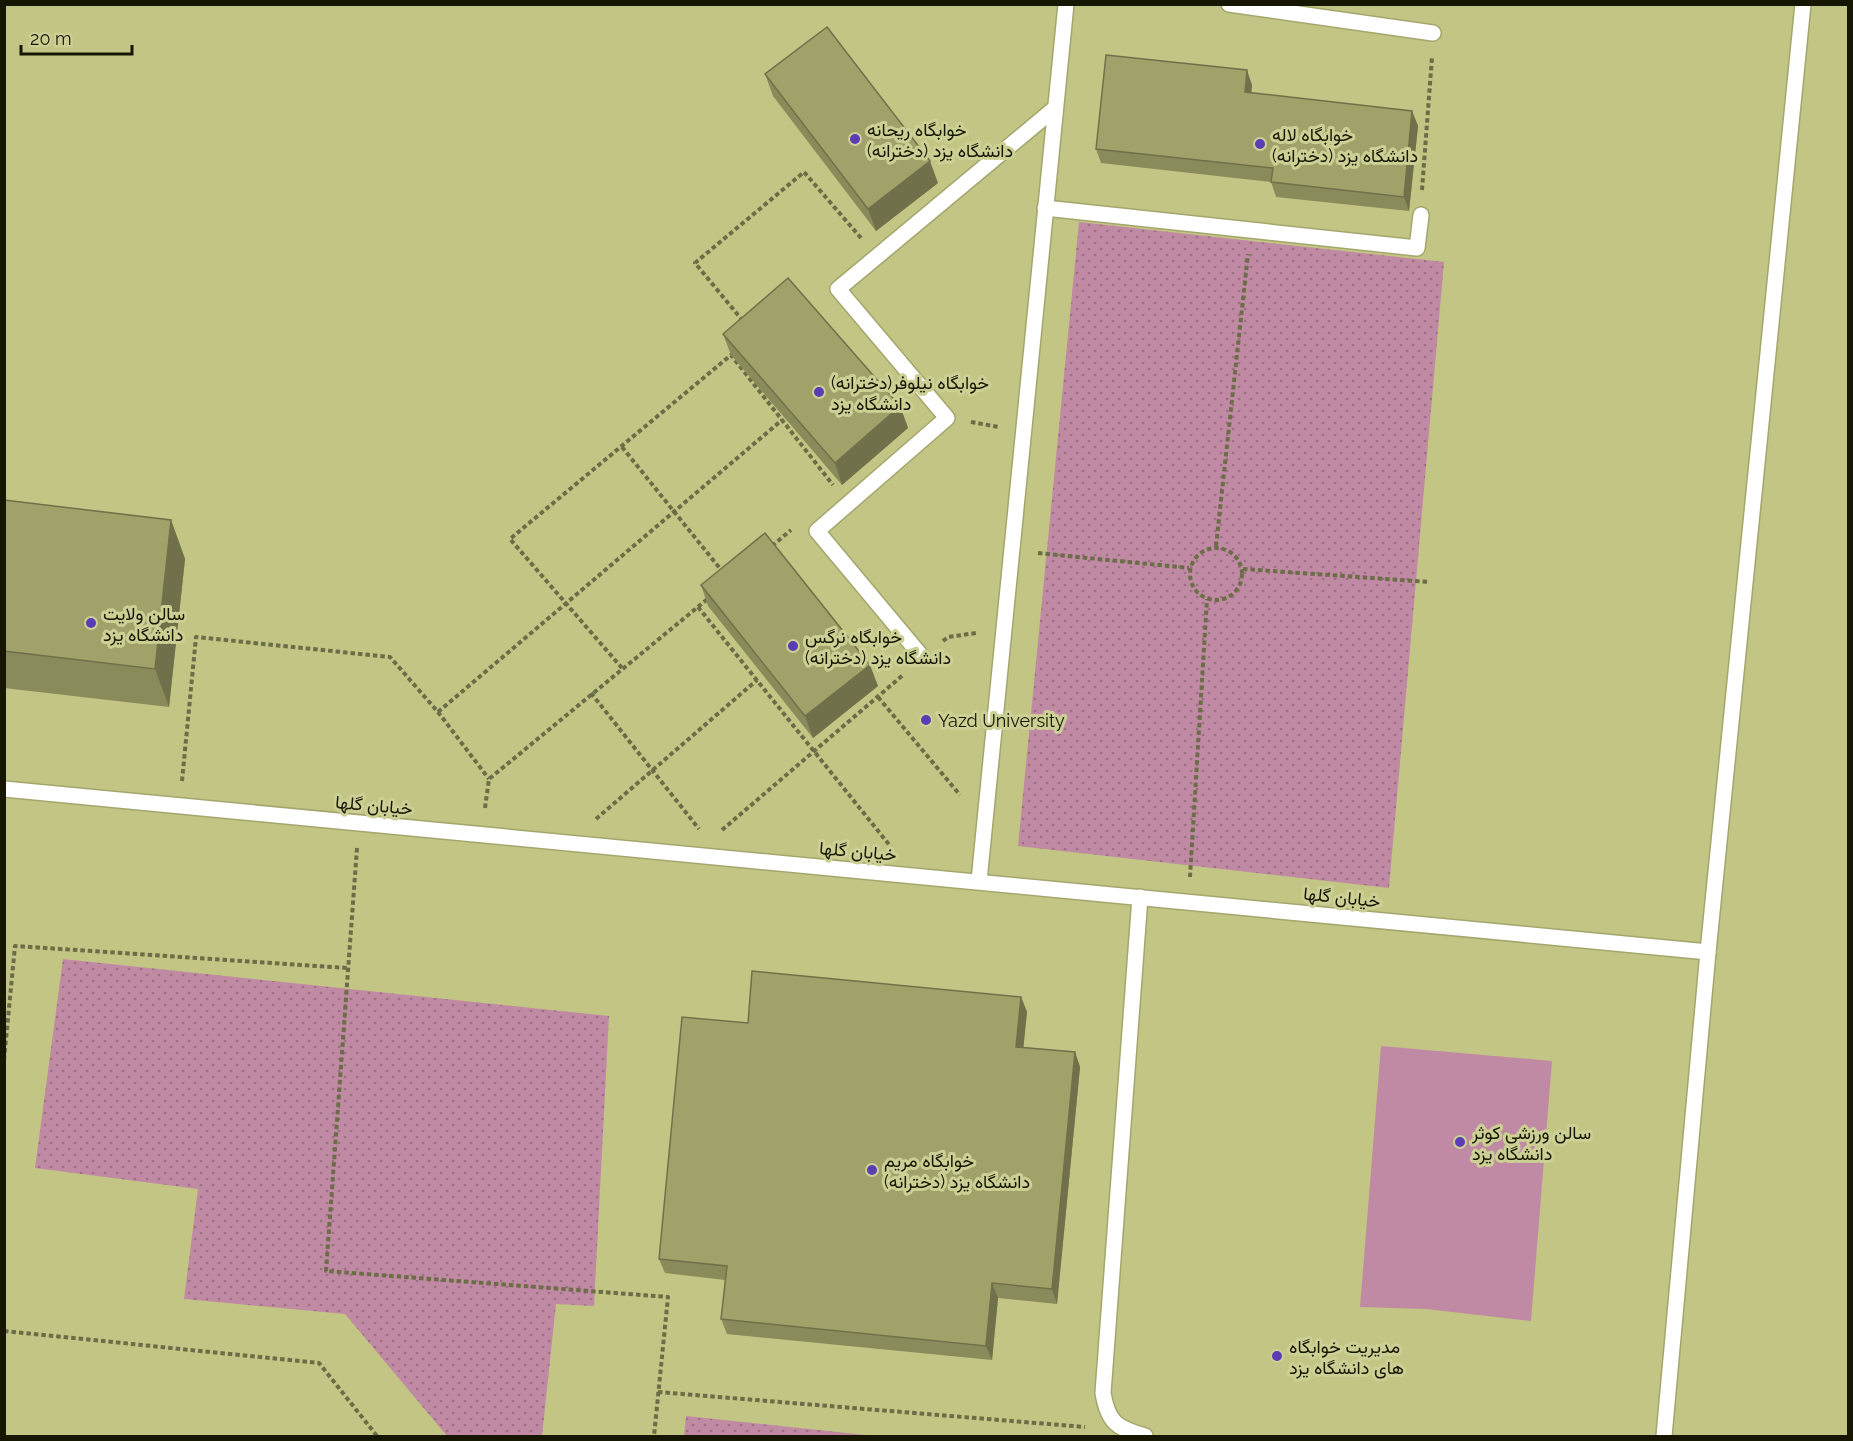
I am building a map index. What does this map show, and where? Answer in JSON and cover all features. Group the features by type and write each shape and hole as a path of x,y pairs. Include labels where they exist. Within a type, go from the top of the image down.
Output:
{"lane":[{"path":"979,882 1066,4"},
{"path":"1229,4 1433,33"},
{"path":"1664,1437 1708,952 1803,4"},
{"path":"923,658 818,531 947,418 838,289 1054,109"},
{"path":"1045,208 1417,248 1420,215"},
{"name":"خیابان گلها","path":"4,789 1708,952"},
{"path":"1140,897 1104,1393 1106,1408 1121,1429 1145,1437"}],"path":[{"path":"1420,215 1433,33"},
{"path":"745,324 695,263 804,172 877,257"},
{"path":"1216,546 1250,230"},
{"path":"622,668 510,539 738,348"},
{"path":"731,355 848,504"},
{"path":"947,418 1023,431"},
{"path":"438,712 782,420"},
{"path":"622,447 723,572"},
{"path":"766,551 793,529"},
{"path":"1216,546 1233,553 1243,568 1240,587 1225,599 1207,599 1192,587 1189,568 1199,552 1216,546"},
{"path":"1012,551 1189,568"},
{"path":"1243,568 1430,582"},
{"path":"482,835 489,779 714,594"},
{"path":"1189,902 1207,599"},
{"path":"698,607 891,845 899,874"},
{"path":"708,842 948,637 1004,630"},
{"path":"180,806 196,637 390,657 438,712 489,779"},
{"path":"569,843 757,680"},
{"path":"591,693 720,857"},
{"path":"878,697 985,825"},
{"path":"358,823 326,1271 668,1297 654,1437"},
{"path":"4,1060 15,946 348,968"},
{"path":"4,1331 319,1364 377,1437"},
{"path":"658,1392 1121,1429"}],"shaded area":[{"name":"Yazd University","path":"5,5 1848,5 1848,1436 5,1436"},
{"path":"1079,222 1444,262 1389,888 1018,846"},
{"path":"63,959 609,1016 594,1306 556,1304 542,1436 447,1436 345,1314 184,1299 198,1189 35,1168"},
{"name":"سالن ورزشی کوثر دانشگاه یزد","path":"1381,1046 1552,1061 1531,1321 1426,1309 1360,1307"},
{"path":"686,1416 875,1436 684,1436"}],"building":[{"name":"خوابگاه ریحانه (دخترانه) دانشگاه یزد","path":"827,27 930,161 868,209 765,74"},
{"name":"خوابگاه لاله (دخترانه) دانشگاه یزد","path":"1106,55 1247,70 1245,92 1412,111 1404,197 1271,182 1273,168 1096,149"},
{"name":"خوابگاه نیلوفر(دخترانه) دانشگاه یزد","path":"788,278 900,406 835,463 723,334"},
{"name":"سالن ولایت دانشگاه یزد","path":"4,500 171,520 155,669 4,651"},
{"name":"خوابگاه نرگس (دخترانه) دانشگاه یزد","path":"765,533 870,665 805,716 701,585"},
{"name":"خوابگاه مریم (دخترانه) دانشگاه یزد","path":"752,971 1021,997 1016,1047 1075,1052 1052,1289 992,1283 986,1346 721,1319 727,1266 659,1259 682,1017 748,1023"}],"place":[{"name":"خوابگاه ریحانه (دخترانه) دانشگاه یزد","path":"855,139"},
{"name":"خوابگاه لاله (دخترانه) دانشگاه یزد","path":"1260,144"},
{"name":"خوابگاه نیلوفر(دخترانه) دانشگاه یزد","path":"819,392"},
{"name":"سالن ولایت دانشگاه یزد","path":"91,623"},
{"name":"خوابگاه نرگس (دخترانه) دانشگاه یزد","path":"793,646"},
{"name":"Yazd University","path":"926,720"},
{"name":"سالن ورزشی کوثر دانشگاه یزد","path":"1460,1142"},
{"name":"خوابگاه مریم (دخترانه) دانشگاه یزد","path":"872,1170"},
{"name":"مدیریت خوابگاه های دانشگاه یزد","path":"1277,1356"}]}
